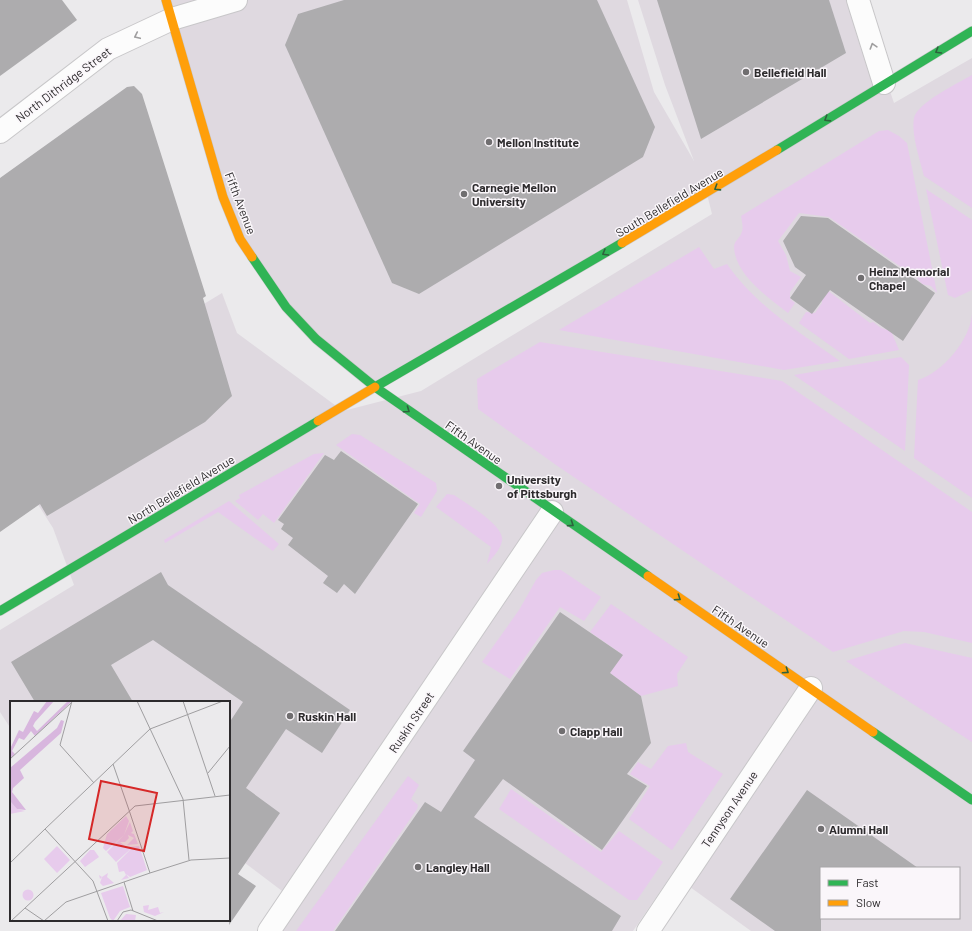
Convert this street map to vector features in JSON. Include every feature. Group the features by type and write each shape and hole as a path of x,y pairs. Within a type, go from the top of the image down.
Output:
{"main road":[{"name":"Fifth Avenue","path":"169,10 223,197 240,238 286,307 316,339 375,388 552,512 811,688 972,800"},
{"name":"South Bellefield Avenue","path":"375,388 711,192 884,83 972,31"},
{"name":"North Bellefield Avenue","path":"0,611 375,388"}],"street":[{"name":"North Dithridge Street","path":"0,132 108,49 169,10 236,0"},
{"path":"858,0 884,83"},
{"name":"Ruskin Street","path":"268,931 552,512"},
{"name":"Tennyson Avenue","path":"648,931 811,688"}],"shaded area":[{"name":"University of Pittsburgh","path":"166,0 627,0 654,92 694,161 665,85 638,0 859,0 894,103 972,58 972,931 751,931 672,874 633,931 276,931 294,900 230,852 230,701 10,701 10,727 0,712 0,630 74,585 53,528 0,445 0,428 222,293 237,333 343,411 421,391 712,214 707,194 375,387 308,332 240,239"},
{"path":"972,75 972,208 924,176 916,147 913,124 917,112 922,106 948,88"},
{"path":"888,130 899,136 907,143 937,293 931,286 922,284 917,278 829,217 799,213 778,241 786,255 790,271 801,277 790,292 790,299 795,303 788,313 754,285 740,267 734,247 742,232 741,216 879,131"},
{"path":"926,189 972,220 972,290 955,298 948,295"},
{"path":"699,247 714,269 727,264 738,279 765,306 794,329 840,361 784,370 559,330"},
{"path":"827,290 870,323 873,322 881,328 891,331 899,350 849,359 799,323 806,312 815,313 822,303 821,297"},
{"path":"972,314 972,498 914,458 918,380 937,370 954,354 966,334"},
{"path":"540,342 782,381 972,512 972,643 924,632 904,631 833,652 556,465 478,409 477,379"},
{"path":"901,357 909,365 905,451 794,375"},
{"path":"352,434 360,435 436,483 437,491 421,517 414,513 420,504 336,445"},
{"path":"324,453 274,523 263,514 258,520 235,501 240,498 239,495 314,454"},
{"path":"447,494 454,495 483,515 497,528 501,535 502,541 500,547 487,564 491,547 436,507"},
{"path":"229,501 279,544 273,551 218,512 165,543 164,540"},
{"path":"561,570 601,597 584,621 560,607 510,679 482,662 519,610 536,580 542,573"},
{"path":"611,604 688,657 677,674 678,686 641,696 610,673 622,654 590,632"},
{"path":"905,643 972,658 972,742 846,661"},
{"path":"686,743 688,752 723,774 672,850 629,819 650,786 630,774 638,762 651,769 668,746"},
{"path":"408,776 419,785 411,799 418,805 417,809 333,931 296,931"},
{"path":"511,789 601,852 619,831 663,862 637,900 629,900 499,809"}],"building":[{"path":"0,0 62,0 77,20 0,76"},
{"name":"Mellon Institute","path":"344,0 597,0 655,127 643,157 419,294 392,283 285,45 298,14"},
{"name":"Bellefield Hall","path":"657,0 829,0 846,53 701,139"},
{"path":"134,86 142,94 206,296 203,298 232,396 205,422 47,516 40,504 0,532 0,178 127,87"},
{"name":"Heinz Memorial Chapel","path":"801,216 828,218 935,293 903,341 830,290 812,314 790,298 806,275 795,267 783,241"},
{"path":"341,451 418,504 355,594 344,584 337,593 323,583 328,576 288,545 293,538 281,529 284,524 278,520 325,455 334,460"},
{"name":"Ruskin Hall","path":"161,572 168,585 350,710 322,753 286,729 246,788 280,813 238,874 256,886 229,925 230,722 243,702 153,640 111,665 132,701 34,701 11,662"},
{"path":"560,612 623,655 610,673 641,696 651,743 627,774 647,786 602,850 503,779 474,817 621,916 612,931 335,931 425,802 441,812 475,760 463,751"},
{"name":"Alumni Hall","path":"807,790 917,867 820,867 821,931 775,931 730,899"}],"traffic: fast":[{"path":"777,150 972,31"},
{"path":"375,387 622,243"},
{"path":"252,257 286,307 316,339 375,387 648,576"},
{"path":"0,611 318,421"},
{"path":"873,732 972,800"}],"traffic: slow":[{"path":"166,0 223,197 240,239 252,257"},
{"path":"622,243 777,150"},
{"path":"318,421 375,387"},
{"path":"648,576 873,732"}],"place":[{"name":"Bellefield Hall","path":"746,72"},
{"name":"Mellon Institute","path":"489,142"},
{"name":"Carnegie Mellon University","path":"464,194"},
{"name":"Heinz Memorial Chapel","path":"861,278"},
{"name":"University of Pittsburgh","path":"499,486"},
{"name":"Ruskin Hall","path":"290,716"},
{"name":"Clapp Hall","path":"562,731"},
{"name":"Alumni Hall","path":"821,829"},
{"name":"Langley Hall","path":"418,867"}]}
